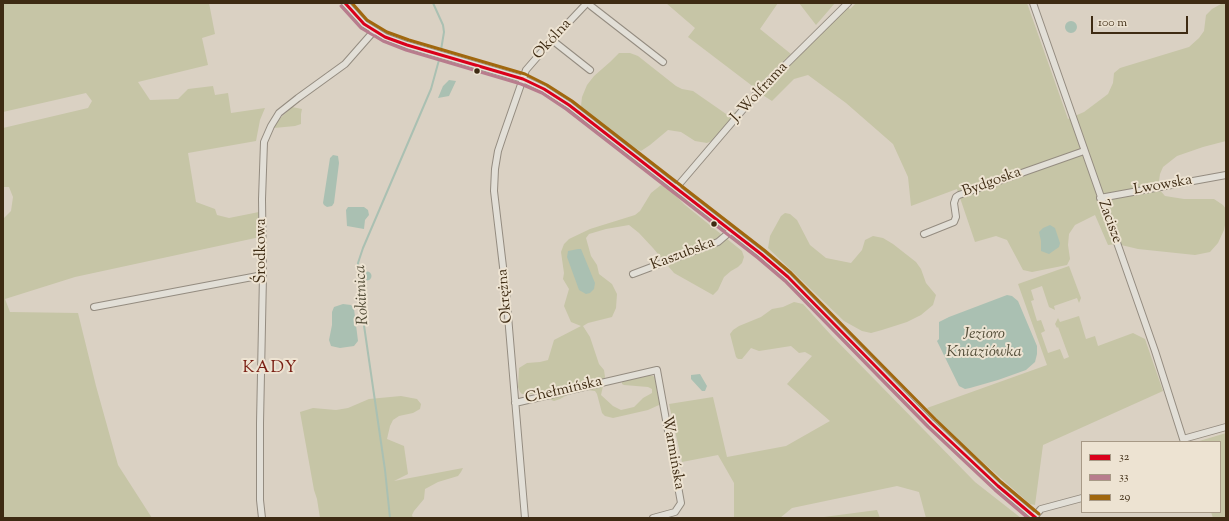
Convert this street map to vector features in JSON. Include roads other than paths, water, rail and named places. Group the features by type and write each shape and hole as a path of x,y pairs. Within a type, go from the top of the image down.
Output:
{"street":[{"path":"345,3 360,20 374,31 392,40 523,79 561,99 731,231 792,281 936,428 1035,517 1041,509 1081,498"},
{"path":"588,3 663,62"},
{"name":"Okólna","path":"523,79 528,67 588,3"},
{"name":"J. Wolframa","path":"676,188 758,92 848,3"},
{"name":"Zacisze","path":"1033,3 1184,441"},
{"name":"Środkowa","path":"262,518 260,500 260,423 264,142 279,113 345,64 374,31"},
{"path":"552,40 590,70"},
{"name":"Okrężna","path":"523,79 498,152 495,169 494,191 506,292 525,518"},
{"name":"Bydgoska","path":"924,234 954,222 956,217 954,203 956,197 959,195 1084,150"},
{"name":"Lwowska","path":"1100,198 1226,174"},
{"name":"Kaszubska","path":"633,274 718,242 731,231"},
{"path":"94,307 263,275"},
{"name":"Chełmińska","path":"515,403 657,370"},
{"name":"Warmińska","path":"653,518 675,512 681,502 657,370"},
{"path":"1184,441 1226,427"}],"water":[{"path":"1069,21 1073,21 1077,27 1073,33 1069,33 1065,29 1065,25"},
{"path":"449,80 456,81 449,96 438,98 443,86"},
{"path":"333,155 338,156 339,163 334,203 332,206 327,207 323,203 330,158"},
{"path":"348,207 364,207 368,210 369,215 365,220 364,229 347,226 346,210"},
{"path":"1050,225 1055,228 1060,243 1059,247 1049,254 1041,251 1039,232 1043,228"},
{"path":"581,249 595,283 594,289 590,293 586,294 579,290 567,257 568,251"},
{"path":"365,272 369,272 371,276 369,280 365,280 363,278 363,274"},
{"name":"Jezioro Kniaziówka","path":"1007,295 1012,296 1018,301 1037,346 1035,362 1026,370 998,380 965,389 959,386 937,341 939,339 939,322"},
{"path":"343,304 351,305 354,309 358,341 354,346 340,348 331,346 329,340 332,325 332,312 334,307"},
{"path":"700,374 707,386 705,391 702,391 691,379 691,375"}],"waterway":[{"name":"Rokitnica","path":"433,3 443,25 444,32 441,50"},
{"name":"Rokitnica","path":"390,518 385,470 359,291 358,263 431,89 439,60"}],"district":[{"name":"KADY","path":"270,369"}]}
